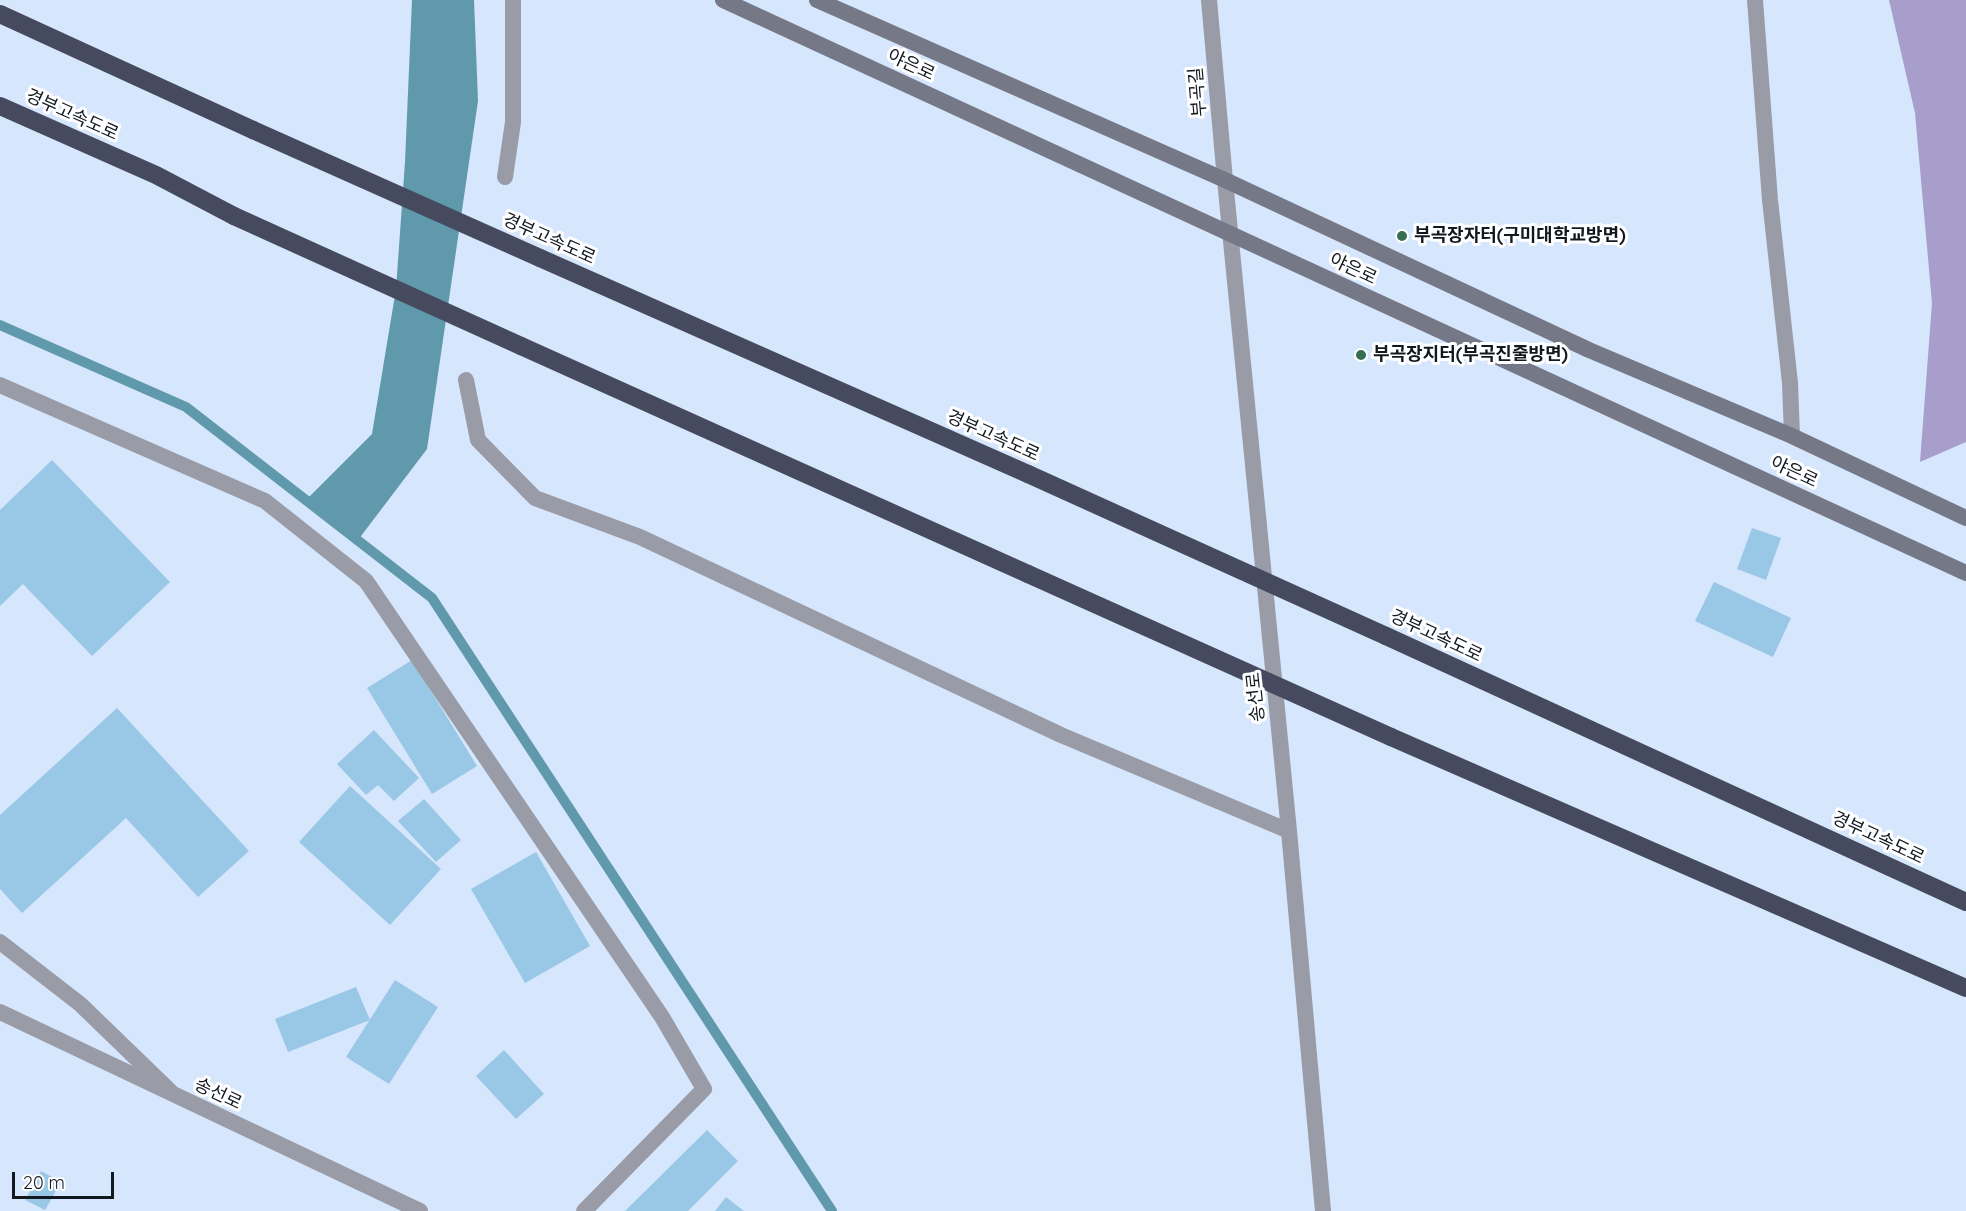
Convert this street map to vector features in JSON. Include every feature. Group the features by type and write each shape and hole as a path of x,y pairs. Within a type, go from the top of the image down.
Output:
{"highway":[{"name":"경부고속도로","path":"0,14 253,130 1028,474 1966,902"},
{"name":"경부고속도로","path":"0,106 156,175 234,216 1391,737 1966,988"}],"main road":[{"name":"야은로","path":"723,0 1966,573"},
{"name":"야은로","path":"817,0 1225,180 1589,350 1792,436 1966,518"}],"street":[{"path":"506,177 513,122 513,0"},
{"name":"부곡길","path":"1209,0 1225,180"},
{"path":"1755,0 1770,200 1790,383 1792,436"},
{"name":"송선로","path":"1225,180 1289,831 1323,1211"},
{"path":"466,380 478,440 534,498 640,537 1060,735 1289,831"},
{"path":"0,385 265,501 366,581 662,1017 704,1089 584,1211"},
{"path":"0,942 80,1004 173,1094"},
{"name":"송선로","path":"0,1012 420,1211"}],"shaded area":[{"path":"1889,0 1966,0 1966,442 1920,462 1932,303 1915,113"}],"water":[{"path":"412,0 474,0 478,101 427,449 358,540 306,500 372,434 396,289 405,162"}],"building":[{"path":"52,460 170,582 92,656 23,584 0,606 0,510"},
{"path":"1752,528 1781,538 1766,580 1737,569"},
{"path":"1714,582 1791,618 1773,657 1695,621"},
{"path":"412,660 477,766 432,794 367,688"},
{"path":"117,708 249,851 198,897 126,818 22,913 0,889 0,815"},
{"path":"374,730 419,778 394,801 378,785 366,795 337,764"},
{"path":"350,786 441,869 390,925 299,842"},
{"path":"424,799 461,840 436,862 398,821"},
{"path":"536,852 590,946 525,983 471,889"},
{"path":"395,980 438,1007 389,1084 346,1057"},
{"path":"356,987 370,1020 288,1052 275,1019"},
{"path":"504,1050 544,1094 516,1119 476,1076"},
{"path":"707,1130 738,1161 688,1211 625,1211"},
{"path":"41,1171 61,1182 45,1210 25,1200"},
{"path":"726,1197 744,1211 715,1211"}],"waterway":[{"path":"0,325 186,407 432,598 832,1211"}],"place":[{"name":"부곡장자터(구미대학교방면)","path":"1402,236"},
{"name":"부곡장지터(부곡진줄방면)","path":"1361,355"}]}
